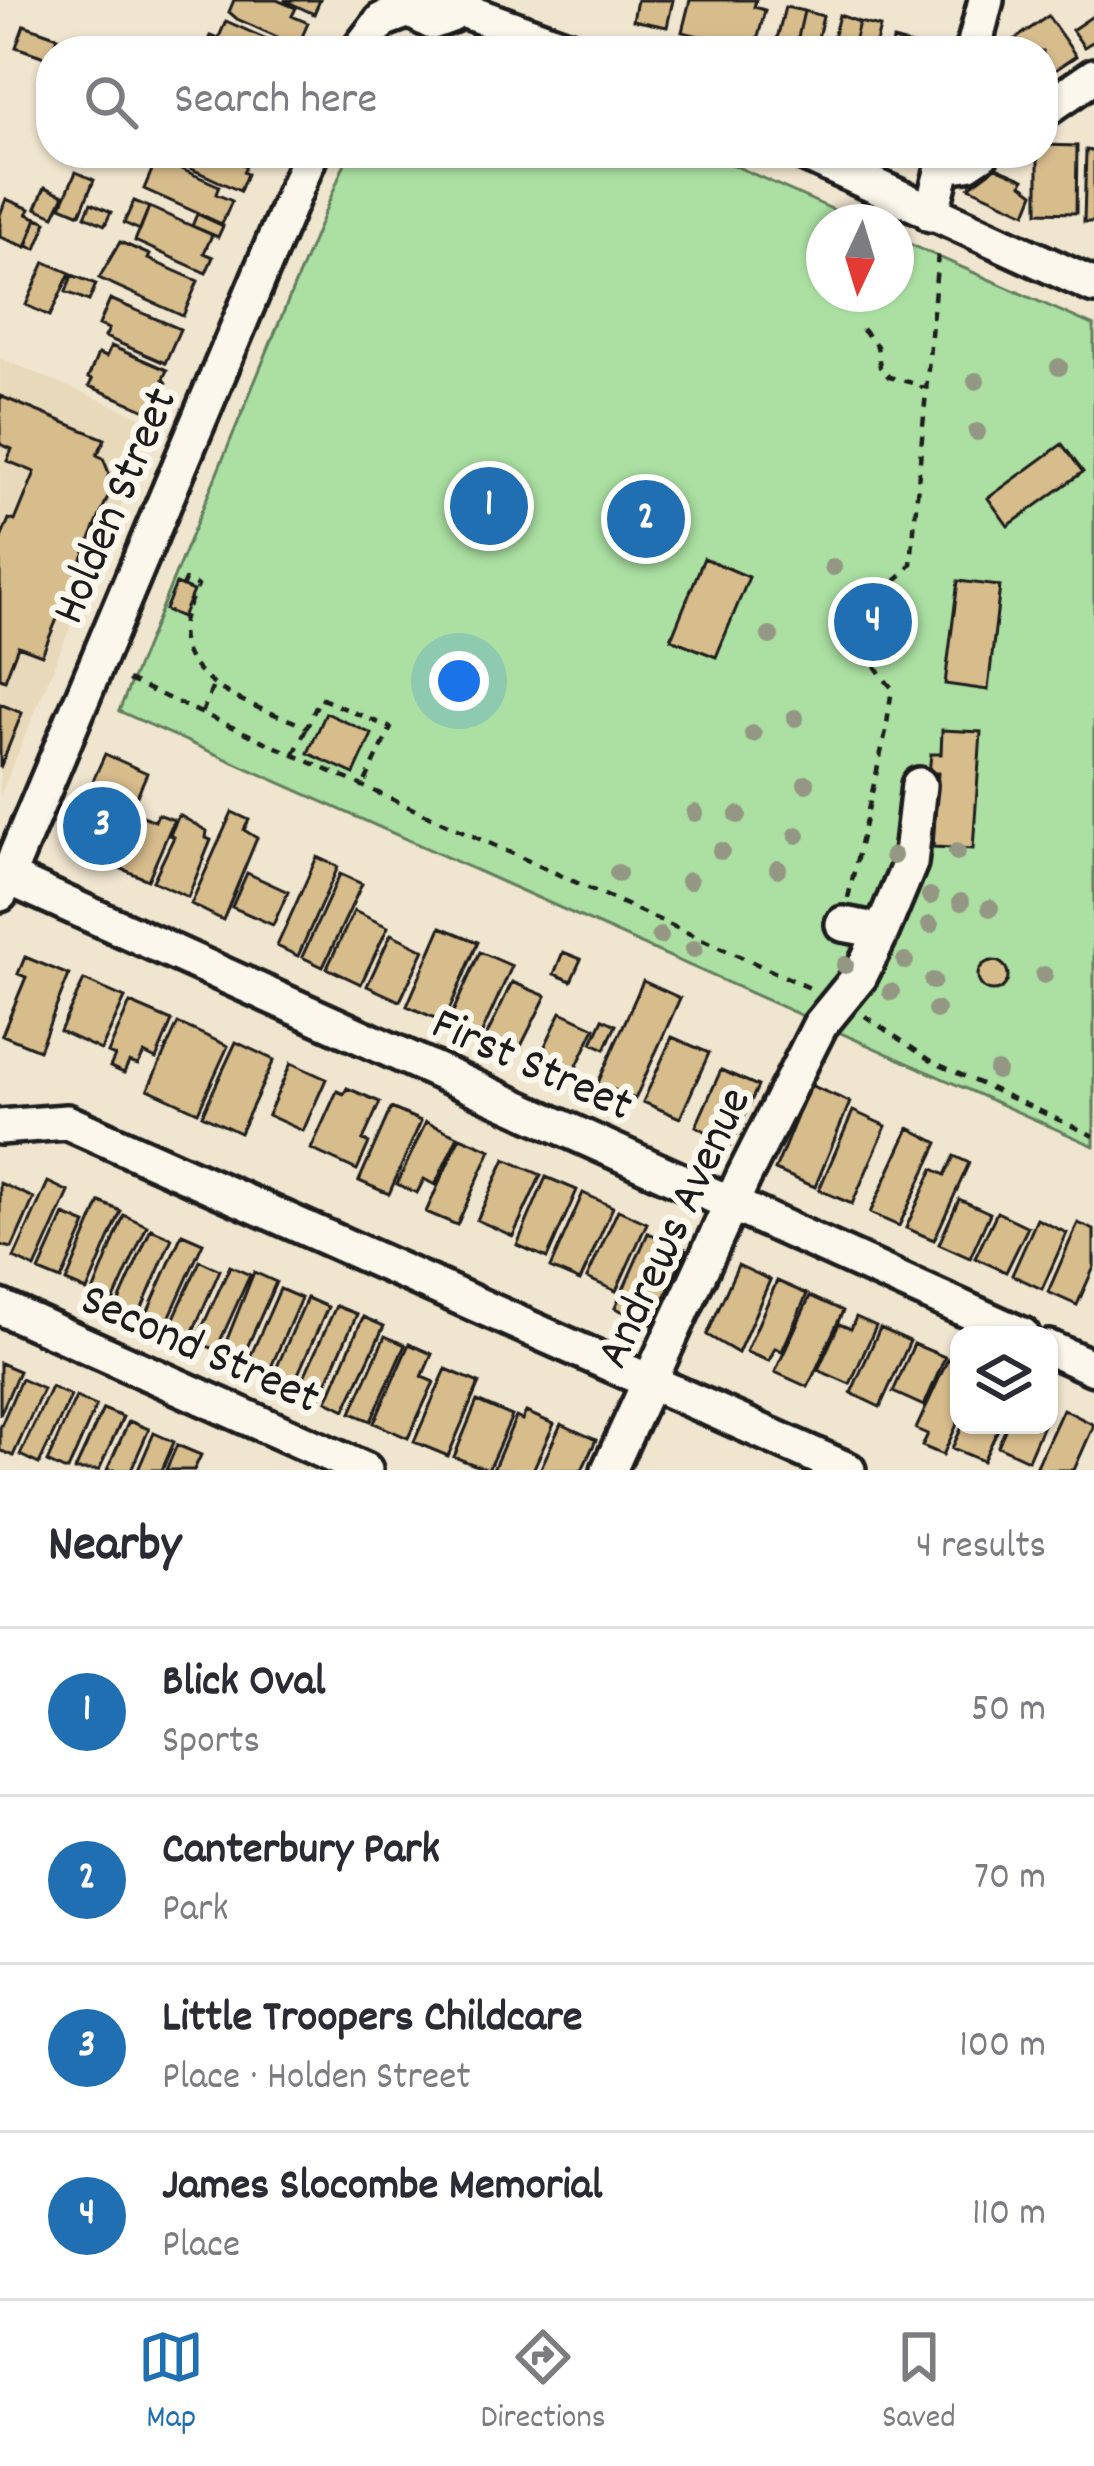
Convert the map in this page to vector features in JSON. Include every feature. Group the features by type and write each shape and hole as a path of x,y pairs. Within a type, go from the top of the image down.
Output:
{"street":[{"path":"977,36 986,0"},
{"path":"370,36 382,20 407,5 432,22 442,20 459,4 538,36"},
{"path":"1058,101 1094,76"},
{"name":"Holden Street","path":"3,886 305,168"},
{"path":"834,168 1094,286"},
{"path":"931,214 943,168"},
{"name":"Andrews Avenue","path":"609,1470 732,1202 830,1013 860,976 881,931 910,863 919,785"},
{"name":"First Street","path":"3,886 732,1202 1002,1326"},
{"path":"843,924 881,931"},
{"path":"0,1127 68,1123 848,1470"},
{"name":"Second Street","path":"0,1307 365,1470"},
{"path":"1058,1352 1094,1368"}],"path":[{"path":"843,924 892,688 868,659 864,621 876,596 911,564 938,254"},
{"path":"862,328 877,346 880,367 897,380 920,385 925,394"},
{"path":"182,586 185,580 198,586 183,620 190,655 213,686 307,727"},
{"path":"172,615 183,620"},
{"path":"128,680 364,786 830,1013 906,1040 933,1062 1094,1136"},
{"path":"202,713 213,686"},
{"path":"294,755 320,698 391,728 364,786"}],"shaded area":[{"path":"0,358 155,423 0,796"}],"green space":[{"path":"343,168 740,168 821,204 806,204 806,312 914,312 914,246 1094,326 1094,1146 119,711"}],"building":[{"path":"234,0 277,0 296,8 292,16 308,23 302,36 275,36 229,12"},
{"path":"284,0 320,0 314,14"},
{"path":"637,0 673,0 667,27 633,20"},
{"path":"690,0 756,0 754,7 765,10 758,36 682,32"},
{"path":"785,7 804,11 798,36 778,36"},
{"path":"804,11 823,16 818,36 798,36"},
{"path":"839,15 859,22 856,36 834,36"},
{"path":"1094,15 1094,41 1084,47 1072,30"},
{"path":"1048,16 1076,56 1058,68 1058,36 1020,36"},
{"path":"226,21 260,36 219,36"},
{"path":"859,22 880,27 878,36 856,36"},
{"path":"24,25 55,36 36,36 36,54 16,47"},
{"path":"1058,145 1077,146 1076,213 1038,212 1038,168 1058,168"},
{"path":"1086,150 1094,151 1094,222 1084,222"},
{"path":"153,168 179,168 219,186 216,194 232,201 222,224 144,189"},
{"path":"190,168 245,168 240,191"},
{"path":"998,168 1024,179 1022,184 1034,193 1026,213 969,187"},
{"path":"76,172 94,180 80,214 61,206"},
{"path":"45,187 64,195 54,216 36,208"},
{"path":"6,199 30,209 27,214 37,218 26,247 0,237"},
{"path":"134,201 149,207 140,230 124,223"},
{"path":"91,203 111,212 105,225 85,216"},
{"path":"149,207 212,235 204,253 213,257 206,273 135,241"},
{"path":"197,214 223,226 218,237 192,226"},
{"path":"37,218 47,222 36,249 27,246"},
{"path":"120,242 198,281 183,316 99,278"},
{"path":"45,262 70,273 50,316 26,305"},
{"path":"72,275 96,284 89,301 66,292"},
{"path":"110,299 180,329 165,363 105,337 109,329 99,325"},
{"path":"111,346 167,370 153,413 89,386 98,354 106,357"},
{"path":"0,396 105,439 97,455 103,458 107,479 114,482 42,655 18,646 5,680 0,678 0,541 9,519 15,521 35,472 7,461 12,449 0,444"},
{"path":"1062,444 1083,472 1008,526 988,498"},
{"path":"704,558 749,577 716,657 671,639"},
{"path":"958,581 1000,586 988,690 945,684"},
{"path":"176,584 193,591 182,617 165,610"},
{"path":"0,704 22,713 0,768"},
{"path":"326,713 372,734 354,774 308,753"},
{"path":"942,730 981,732 973,849 933,847 938,773 929,773 931,754 941,754"},
{"path":"105,754 147,773 108,862 73,847 91,806 83,803"},
{"path":"232,812 249,820 244,830 257,838 223,920 191,904"},
{"path":"138,814 155,821 158,814 174,820 148,880 115,866"},
{"path":"179,815 207,831 206,838 211,840 188,897 153,881"},
{"path":"317,857 338,867 298,956 277,946"},
{"path":"247,873 288,892 273,925 232,907"},
{"path":"340,874 362,884 323,967 302,957"},
{"path":"354,911 388,927 361,984 327,968"},
{"path":"441,927 478,942 444,1022 407,1006"},
{"path":"391,934 424,950 400,1001 367,986"},
{"path":"480,952 512,966 480,1037 448,1023"},
{"path":"563,952 581,959 571,981 554,974"},
{"path":"25,957 69,975 39,1050 2,1035 26,977 18,974"},
{"path":"993,961 1004,965 1008,976 1004,987 993,991 982,987 978,976 982,965"},
{"path":"84,980 125,998 101,1050 60,1031"},
{"path":"643,981 680,998 635,1099 598,1083"},
{"path":"512,982 546,996 517,1054 485,1039"},
{"path":"130,1003 172,1021 156,1059 144,1053 138,1065 129,1062 124,1073 110,1067 115,1056 108,1053"},
{"path":"561,1012 595,1028 571,1078 537,1063"},
{"path":"603,1019 616,1025 605,1049 592,1043"},
{"path":"178,1023 228,1046 198,1112 148,1089"},
{"path":"672,1037 709,1053 680,1118 643,1102"},
{"path":"236,1042 274,1060 240,1133 202,1115"},
{"path":"291,1063 326,1079 303,1131 268,1115"},
{"path":"721,1070 758,1086 731,1145 696,1126"},
{"path":"810,1085 850,1102 815,1187 775,1170"},
{"path":"347,1088 380,1102 363,1140 369,1143 357,1170 311,1149 337,1091 344,1094"},
{"path":"391,1108 421,1121 389,1194 359,1181"},
{"path":"853,1111 886,1126 852,1204 819,1190"},
{"path":"426,1122 458,1136 435,1185 424,1179 417,1193 397,1184"},
{"path":"909,1128 938,1143 899,1226 870,1213"},
{"path":"460,1137 491,1150 457,1225 426,1212"},
{"path":"954,1156 969,1163 934,1240 906,1228 933,1169 945,1175"},
{"path":"505,1159 541,1175 513,1236 477,1220"},
{"path":"546,1177 577,1190 547,1258 517,1245"},
{"path":"48,1182 69,1192 35,1268 14,1258"},
{"path":"0,1183 34,1198 12,1248 0,1245"},
{"path":"583,1193 613,1207 580,1281 550,1268"},
{"path":"959,1199 990,1213 970,1258 939,1244"},
{"path":"100,1202 121,1211 87,1291 66,1282"},
{"path":"618,1210 647,1223 616,1291 587,1278"},
{"path":"997,1212 1028,1227 1006,1272 975,1258"},
{"path":"64,1215 86,1224 61,1280 39,1271"},
{"path":"124,1215 147,1226 112,1304 92,1295"},
{"path":"1037,1219 1067,1233 1042,1289 1012,1275"},
{"path":"1078,1223 1094,1230 1094,1267 1077,1305 1048,1292"},
{"path":"151,1229 172,1238 139,1315 117,1306"},
{"path":"648,1233 686,1249 653,1325 615,1308"},
{"path":"182,1234 203,1243 165,1327 145,1318"},
{"path":"200,1261 220,1270 190,1338 169,1329"},
{"path":"738,1265 770,1280 738,1353 707,1335"},
{"path":"230,1266 250,1275 216,1350 196,1341"},
{"path":"254,1272 276,1282 241,1361 222,1352"},
{"path":"777,1281 807,1294 782,1351 775,1348 769,1361 746,1352"},
{"path":"280,1289 301,1298 268,1374 247,1364"},
{"path":"810,1296 843,1311 808,1387 775,1372"},
{"path":"307,1298 328,1307 293,1385 273,1376"},
{"path":"336,1306 357,1314 320,1397 299,1388"},
{"path":"363,1317 384,1326 345,1410 327,1401"},
{"path":"856,1317 876,1326 850,1384 818,1370 839,1324 851,1329"},
{"path":"880,1328 910,1341 880,1407 851,1393"},
{"path":"385,1336 405,1345 371,1421 351,1413"},
{"path":"409,1344 432,1354 422,1377 434,1382 408,1438 374,1423"},
{"path":"914,1344 945,1357 924,1406 893,1392"},
{"path":"950,1360 953,1434 943,1455 922,1446 928,1434 916,1429"},
{"path":"0,1363 19,1371 0,1415"},
{"path":"446,1369 479,1383 448,1456 414,1442"},
{"path":"21,1379 43,1389 13,1456 0,1450 0,1428"},
{"path":"51,1387 71,1396 39,1464 20,1455"},
{"path":"76,1397 96,1406 64,1470 47,1462"},
{"path":"477,1401 512,1416 488,1470 454,1457"},
{"path":"103,1409 123,1417 99,1470 75,1470"},
{"path":"1063,1409 1094,1425 1074,1470 1041,1470 1037,1466 1052,1434 1058,1434"},
{"path":"526,1412 554,1424 533,1470 493,1470 516,1417 522,1420"},
{"path":"129,1421 149,1429 131,1470 107,1470"},
{"path":"561,1424 596,1440 582,1470 540,1470"},
{"path":"154,1433 174,1442 162,1470 138,1470"},
{"path":"959,1434 996,1434 983,1461 952,1448"},
{"path":"1003,1434 1039,1434 1028,1460 998,1446"},
{"path":"177,1445 201,1455 194,1470 166,1470"}],"place":[{"name":"Blick Oval","path":"489,506"},
{"name":"Canterbury Park","path":"646,519"},
{"name":"James Slocombe Memorial","path":"873,622"},
{"name":"Little Troopers Childcare","path":"102,826"}]}
